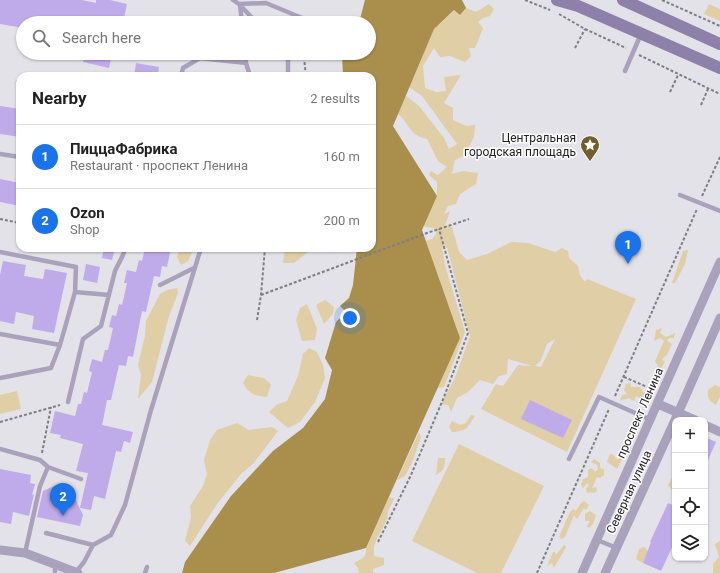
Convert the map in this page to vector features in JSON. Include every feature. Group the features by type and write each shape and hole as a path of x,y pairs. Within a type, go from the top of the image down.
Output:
{"main road":[{"path":"557,0 578,6 720,68"},
{"path":"626,1 720,44"}],"street":[{"name":"проспект Ленина","path":"582,573 720,262"},
{"name":"Северная улица","path":"676,417 720,318"},
{"path":"658,404 675,417"},
{"path":"708,426 720,432"},
{"name":"Северная улица","path":"605,573 672,427"},
{"path":"0,551 25,553 55,568 77,573"}],"lane":[{"path":"233,0 239,2 266,3 297,16"},
{"path":"239,2 241,16"},
{"path":"239,2 250,16"},
{"path":"625,71 641,33"},
{"path":"182,72 183,68 197,60"},
{"path":"218,60 246,63"},
{"path":"246,60 249,72"},
{"path":"288,60 288,72"},
{"path":"0,154 16,156"},
{"path":"680,195 720,211"},
{"path":"0,252 76,267 75,292 60,344 50,368 0,378"},
{"path":"68,402 83,338 101,326 115,271 124,252"},
{"path":"77,573 93,545 111,535 125,505 151,410 200,252"},
{"path":"160,285 194,268"},
{"path":"75,292 109,295"},
{"path":"0,334 60,344"},
{"path":"569,459 599,397 650,420"},
{"path":"0,450 40,460 48,467 80,479"},
{"path":"25,553 36,512 40,486 48,467"},
{"path":"46,533 93,545"},
{"path":"597,540 617,548"},
{"path":"145,573 147,567"}],"path":[{"path":"525,0 566,17 585,29 720,94"},
{"path":"662,0 720,26"},
{"path":"575,48 585,29"},
{"path":"304,60 306,72"},
{"path":"670,92 678,75"},
{"path":"701,105 708,89"},
{"path":"536,573 720,157"},
{"path":"0,219 16,222"},
{"path":"261,295 469,219"},
{"path":"378,542 411,475 444,397 468,332 439,229"},
{"path":"257,320 265,252"},
{"path":"0,422 68,402"},
{"path":"40,460 51,407"}],"shaded area":[{"path":"365,0 462,0 466,8 460,15 454,10 434,29 393,126 437,196 422,230 460,338 366,548 274,573 182,573 185,562 231,496 273,451 303,428 325,399 332,370 325,358 336,322 346,312 340,306 349,298 353,285 357,252 376,252 376,72 343,72 342,60 376,60 376,16 361,16"},
{"path":"489,4 494,9 490,16 483,18 478,22 483,28 475,48 469,48 471,56 465,62 450,56 440,57 434,48 423,66 425,88 436,92 446,91 444,77 461,75 444,103 453,108 453,120 466,126 475,125 474,137 464,156 455,160 452,174 463,171 478,173 476,184 460,194 456,204 448,206 444,214 450,211 445,226 452,227 459,252 467,260 487,254 511,242 528,243 555,252 562,248 568,251 569,258 578,266 580,275 585,282 587,279 636,299 567,452 481,409 496,384 503,386 518,365 533,366 508,359 507,374 499,376 493,384 480,380 468,392 457,398 451,412 448,405 441,404 455,378 470,336 447,247 442,246 445,265 465,332 444,387 436,388 460,338 426,241 434,237 436,234 436,229 423,226 437,196 437,182 429,175 431,171 438,175 447,167 438,161 427,139 415,134 398,114 405,95 419,106 444,138 449,149 457,144 422,96 409,87 434,29 455,10 460,15 466,8 476,12","holes":["555,339 541,367 535,366 541,360 547,344"]},
{"path":"709,4 720,9 720,21 704,14"},
{"path":"688,250 685,264 675,283 672,283 683,251"},
{"path":"179,252 192,252 188,261 181,265 177,257"},
{"path":"284,252 308,252 294,263 283,263"},
{"path":"177,288 178,293 169,316 152,382 138,399 141,375 138,365 145,336 146,321 160,294 167,290"},
{"path":"325,300 334,307 333,314 324,324 316,305"},
{"path":"307,304 317,329 315,340 302,341 296,320 300,308"},
{"path":"662,328 660,333 666,337 675,333 674,338 669,338 667,341 672,344 667,355 662,359 665,362 659,371 656,371 658,366 655,361 664,341 660,338 654,341 656,330"},
{"path":"309,348 317,352 323,365 325,378 315,402 300,422 288,428 269,412 276,405 287,401 298,376 303,354"},
{"path":"248,375 264,378 271,384 267,397 256,395 248,390 243,383"},
{"path":"630,383 631,387 640,387 644,393 648,390 650,394 647,400 636,396 634,401 629,398 620,401 622,395 627,394 624,390 626,384"},
{"path":"715,385 720,387 720,397 716,405 710,401 708,397 708,390"},
{"path":"17,391 21,409 0,414 0,395"},
{"path":"471,415 475,416 464,430 452,432 449,427 452,421 460,425 466,423"},
{"path":"237,423 249,430 272,427 278,431 253,464 241,474 217,504 190,546 185,541 191,517 190,506 203,486 207,474 204,460 210,440 217,430"},
{"path":"419,432 421,437 412,463 405,476 397,480"},
{"path":"459,444 544,486 501,573 477,573 412,541"},
{"path":"623,451 623,457 617,469 607,462 610,454 614,455 616,459 619,459 619,454"},
{"path":"438,458 445,458 445,464 441,472 436,475"},
{"path":"594,459 600,463 600,468 604,469 604,475 600,478 597,477 592,488 596,487 597,491 594,493 587,493 586,489 589,485 587,483 583,488 581,485 583,479 588,477 588,470 592,468 595,472 598,469 597,465 591,462"},
{"path":"672,478 672,490 668,485"},
{"path":"389,497 394,499 388,511 387,520 377,538 374,547 374,556 384,558 384,565 373,569 373,573 359,573 358,568 354,563 366,554 366,548"},
{"path":"584,501 589,505 586,510 584,508 577,519 574,515 565,537 562,539 559,537 570,512 573,509 576,511"},
{"path":"590,511 596,515 593,524 589,528 587,526 590,521 585,521 585,514"},
{"path":"720,541 720,573 713,573 713,564 719,557 715,544"},
{"path":"564,545 566,547 554,568 552,563 547,566 553,552 555,552 556,555"},
{"path":"644,547 648,551 643,563 636,559 639,549"}],"building":[{"path":"0,0 82,0 96,3 96,0 110,0 127,4 124,16 16,16 16,27 0,24"},
{"path":"83,60 111,60 109,68 83,62"},
{"path":"136,63 159,67 158,72 135,72"},
{"path":"0,106 16,108 16,136 0,134"},
{"path":"0,179 16,182 16,205 0,202"},
{"path":"103,252 114,252 112,260 102,258"},
{"path":"144,252 170,252 167,267 162,266 160,277 154,276 146,312 142,311 133,357 128,356 126,366 119,365 111,400 107,400 102,425 133,432 130,443 124,441 121,452 116,451 105,499 94,496 91,510 80,508 88,473 76,471 83,444 60,438 61,435 50,433 55,411 75,416 78,404 81,404 84,392 87,393 92,372 89,371 92,359 102,362 105,350 108,350 113,328 109,327 112,315 116,316 119,304 122,305 127,283 124,283 127,270 136,272 139,260 142,261"},
{"path":"3,261 26,265 24,276 43,279 45,269 67,273 54,333 32,329 34,316 16,312 14,324 0,321 0,275"},
{"path":"86,264 100,267 97,283 83,280"},
{"path":"530,400 572,420 563,438 521,419"},
{"path":"708,438 716,442 708,460"},
{"path":"0,469 31,475 30,483 35,484 29,516 13,512 11,524 0,522"},
{"path":"68,484 83,515 80,526 37,517 43,491 54,486 59,487 61,485 63,488"},
{"path":"668,503 672,505 672,547 661,571 643,563 650,542"}],"place":[{"name":"Центральная городская площадь","path":"590,162"},
{"name":"ПиццаФабрика","path":"628,264"},
{"name":"Ozon","path":"63,516"}]}
